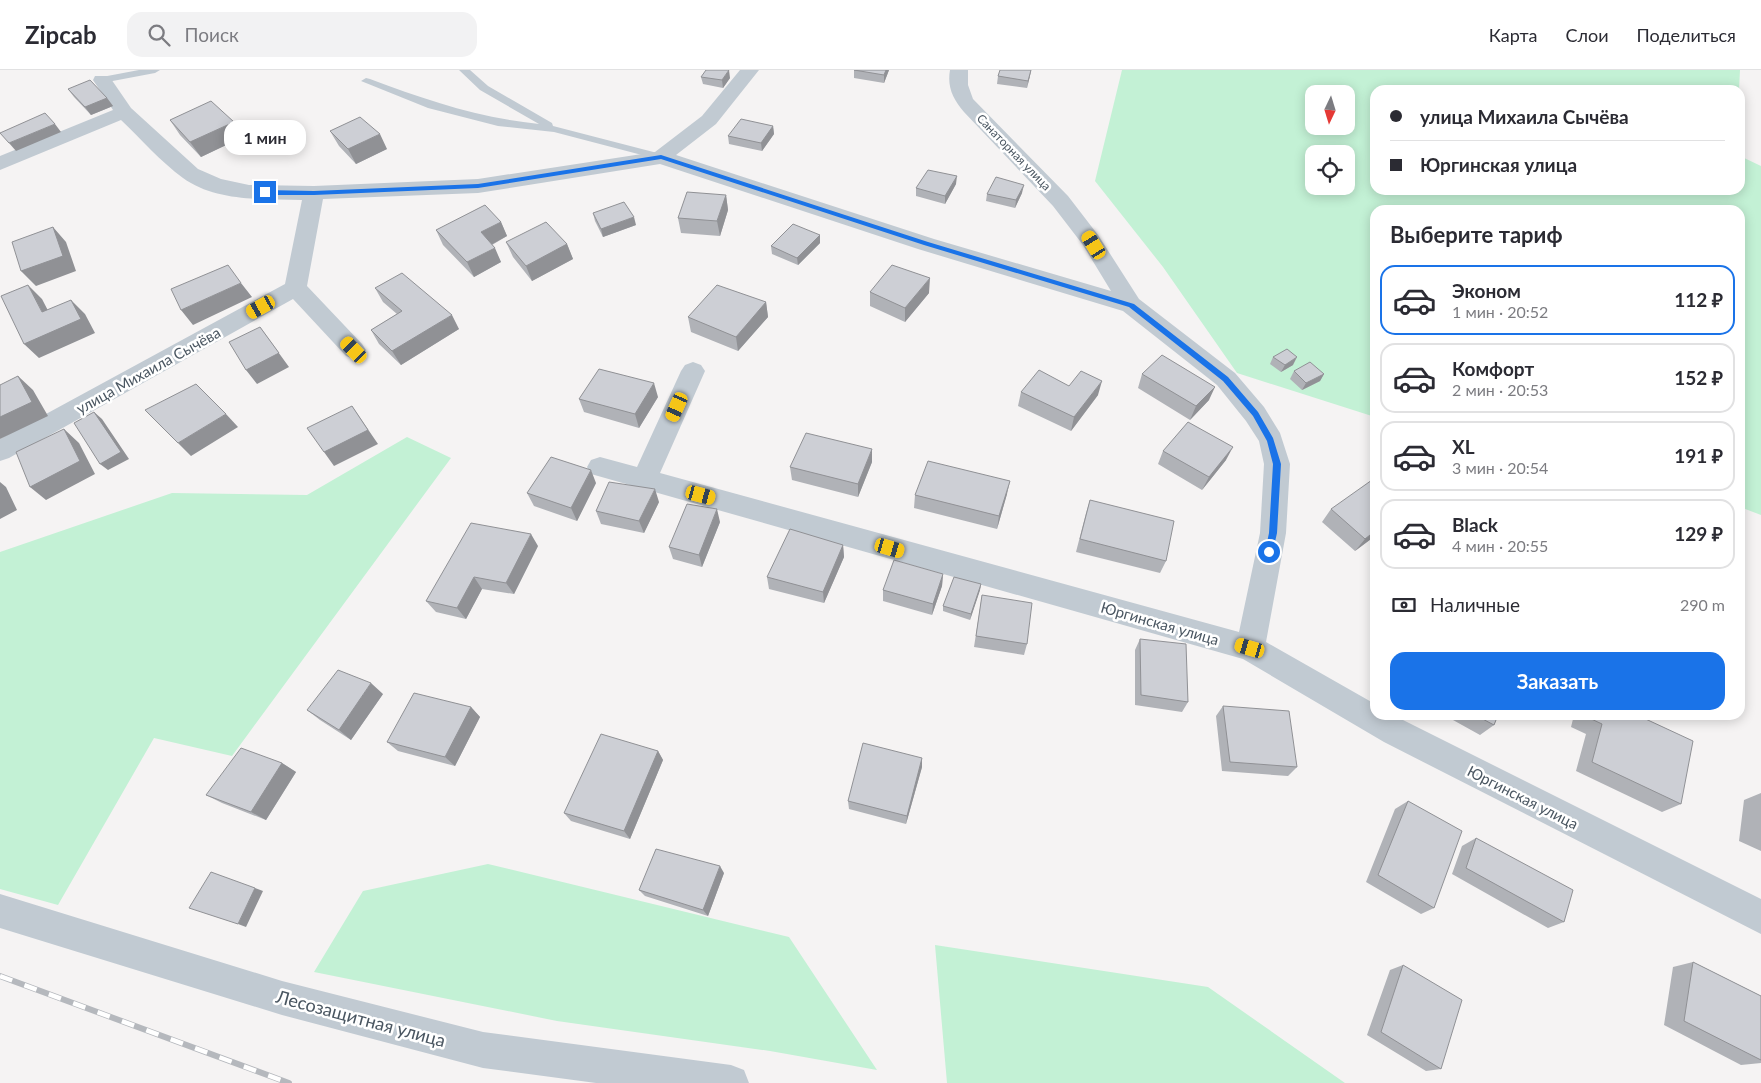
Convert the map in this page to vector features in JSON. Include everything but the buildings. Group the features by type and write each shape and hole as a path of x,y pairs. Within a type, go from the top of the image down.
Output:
{"street":[{"path":"661,157 709,120 750,70"},
{"name":"Санаторная улица","path":"959,70 956,82 961,95 970,108 1038,173 1084,230 1131,305"},
{"path":"102,80 124,112 191,174 216,184 248,192 314,193 478,186 661,157 926,244 1131,305 1226,379 1256,414 1271,440 1277,464 1273,533 1250,648"},
{"path":"0,164 124,112"},
{"path":"314,193 296,288 354,350"},
{"name":"улица Михаила Сычёва","path":"0,452 296,288"},
{"path":"644,479 693,370"},
{"name":"Юргинская улица","path":"600,467 1250,648 1370,718"},
{"name":"Юргинская улица","path":"1374,720 1761,916"},
{"name":"Лесозащитная улица","path":"0,911 282,998 483,1050 731,1083"}],"lane":[{"path":"102,80 155,70"},
{"path":"464,70 484,88 554,128"},
{"path":"366,81 432,106 498,123 554,128 661,157"}],"green space":[{"path":"1122,70 1740,70 1739,85 1370,85 1370,195 1745,195 1745,158 1761,166 1761,515 1745,509 1745,205 1370,205 1370,415 1237,373 1163,267 1095,181"},
{"path":"407,437 451,458 232,756 154,738 58,905 0,889 0,552 172,493 307,495"},
{"path":"488,864 789,937 877,1070 770,1051 557,1021 314,972 363,891"},
{"path":"935,945 1208,987 1345,1083 947,1083"}],"railway":[{"path":"0,976 289,1083"}],"route":[{"path":"265,192 314,193 478,186 661,157 926,244 1131,305 1226,379 1256,414 1271,440 1277,464 1273,533 1269,552"}]}
